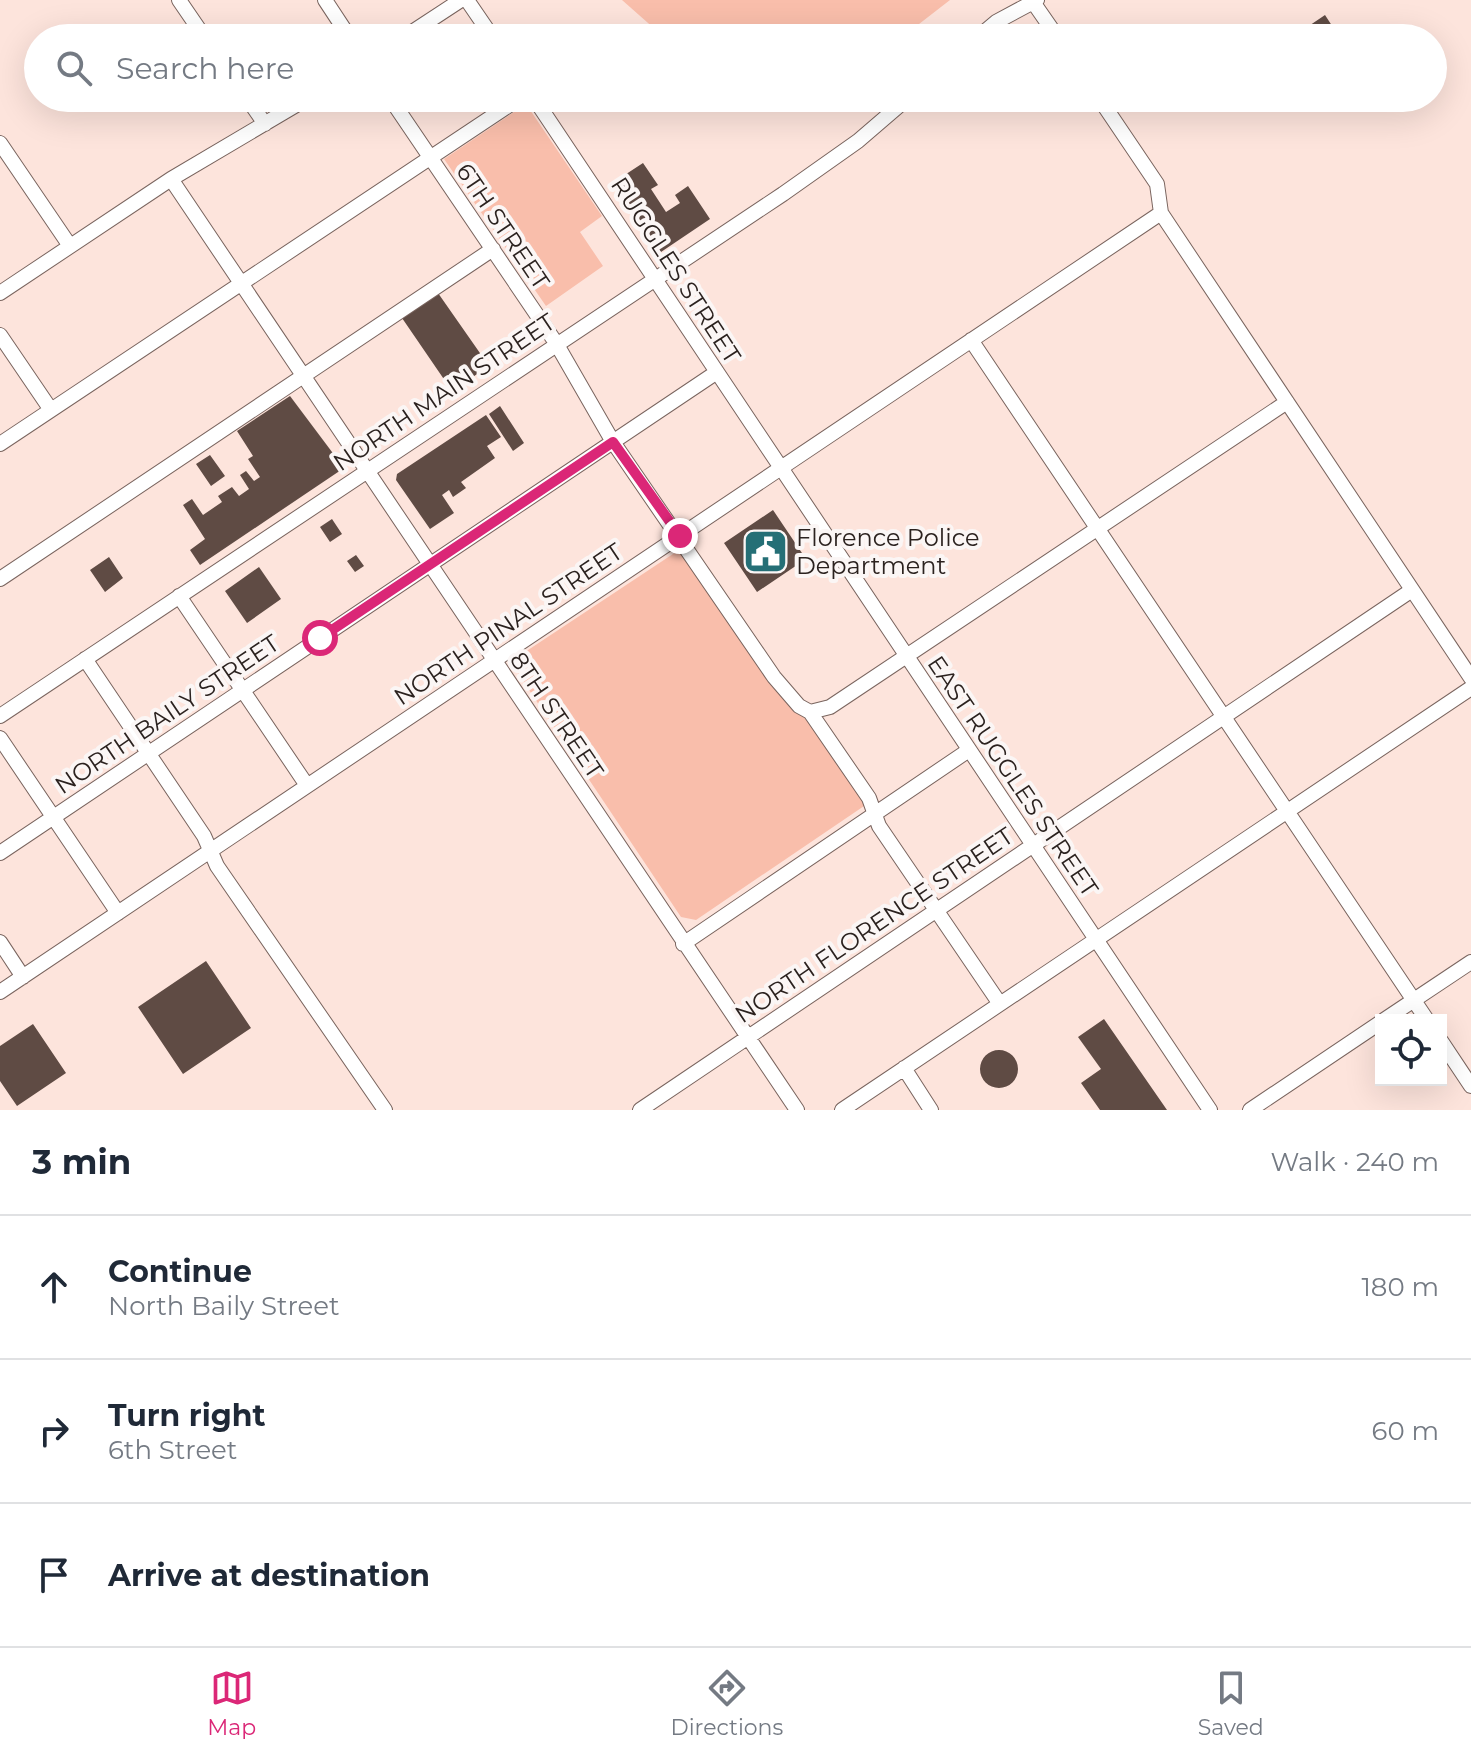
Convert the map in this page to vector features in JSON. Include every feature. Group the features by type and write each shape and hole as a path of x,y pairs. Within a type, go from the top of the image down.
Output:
{"street":[{"path":"179,0 195,24"},
{"path":"325,0 341,24"},
{"path":"425,24 464,0 482,24"},
{"path":"994,24 1035,1 1049,24"},
{"path":"257,112 265,124"},
{"path":"0,293 171,179 285,112"},
{"name":"6TH STREET","path":"399,112 556,343 613,442 774,677 799,706 810,712 869,798 875,814 1000,1004"},
{"path":"0,444 499,112"},
{"name":"RUGGLES STREET","path":"543,112 780,467"},
{"name":"NORTH MAIN STREET","path":"0,716 858,141 892,112"},
{"path":"1108,112 1157,184 1161,213 1471,678"},
{"path":"0,143 70,246"},
{"name":"8TH STREET","path":"171,179 797,1110"},
{"name":"NORTH PINAL STREET","path":"0,992 1161,213"},
{"path":"0,579 493,249"},
{"path":"0,335 51,410"},
{"path":"971,340 1423,1014"},
{"name":"NORTH BAILY STREET","path":"0,853 717,372"},
{"path":"810,712 830,707 1287,402"},
{"name":"EAST RUGGLES STREET","path":"780,467 1210,1110"},
{"name":"NORTH FLORENCE STREET","path":"640,1110 1412,590"},
{"path":"179,596 306,784"},
{"path":"85,659 211,851 217,866 385,1110"},
{"path":"842,1110 1471,688"},
{"path":"0,738 118,913"},
{"path":"683,944 969,750"},
{"path":"0,942 23,977"},
{"path":"1393,1014 1471,962"},
{"path":"1250,1110 1375,1026"},
{"path":"1447,1050 1471,1086"},
{"path":"904,1068 931,1110"}],"shaded area":[{"path":"622,0 950,0 919,24 649,24"},
{"path":"514,112 531,112 602,216 580,232 603,266 546,306 444,159"},
{"path":"679,550 806,715 867,804 696,920 681,917 515,669 516,658"}],"building":[{"path":"1325,15 1331,24 1312,24"},
{"path":"643,163 658,185 651,189 666,212 680,203 675,195 688,186 710,219 661,252 614,182"},
{"path":"438,293 489,366 452,391 402,318"},
{"path":"290,396 344,468 200,565 190,550 205,539 183,505 192,499 203,515 222,502 218,496 232,487 239,496 249,489 240,475 246,471 254,481 260,477 248,459 253,456 237,431"},
{"path":"500,406 524,443 513,451 489,414"},
{"path":"486,415 501,437 487,446 495,458 461,482 466,488 453,497 449,490 442,495 454,513 430,529 396,480 397,474"},
{"path":"210,455 225,476 211,486 196,464"},
{"name":"Florence Police Department","path":"773,510 806,559 757,592 724,543"},
{"path":"332,519 342,534 330,542 320,527"},
{"path":"356,555 364,566 355,572 347,561"},
{"path":"109,557 123,578 105,592 90,570"},
{"path":"259,567 281,599 247,623 225,591"},
{"path":"206,961 251,1028 183,1074 138,1007"},
{"path":"1104,1019 1167,1110 1100,1110 1081,1083 1101,1069 1078,1037"},
{"path":"33,1024 66,1073 17,1106 0,1081 0,1046"},
{"path":"999,1050 1012,1056 1018,1069 1012,1082 999,1088 986,1082 980,1069 986,1056"}],"place":[{"name":"Florence Police Department","path":"765,551"}],"route":[{"path":"320,638 613,442 680,536"}]}
